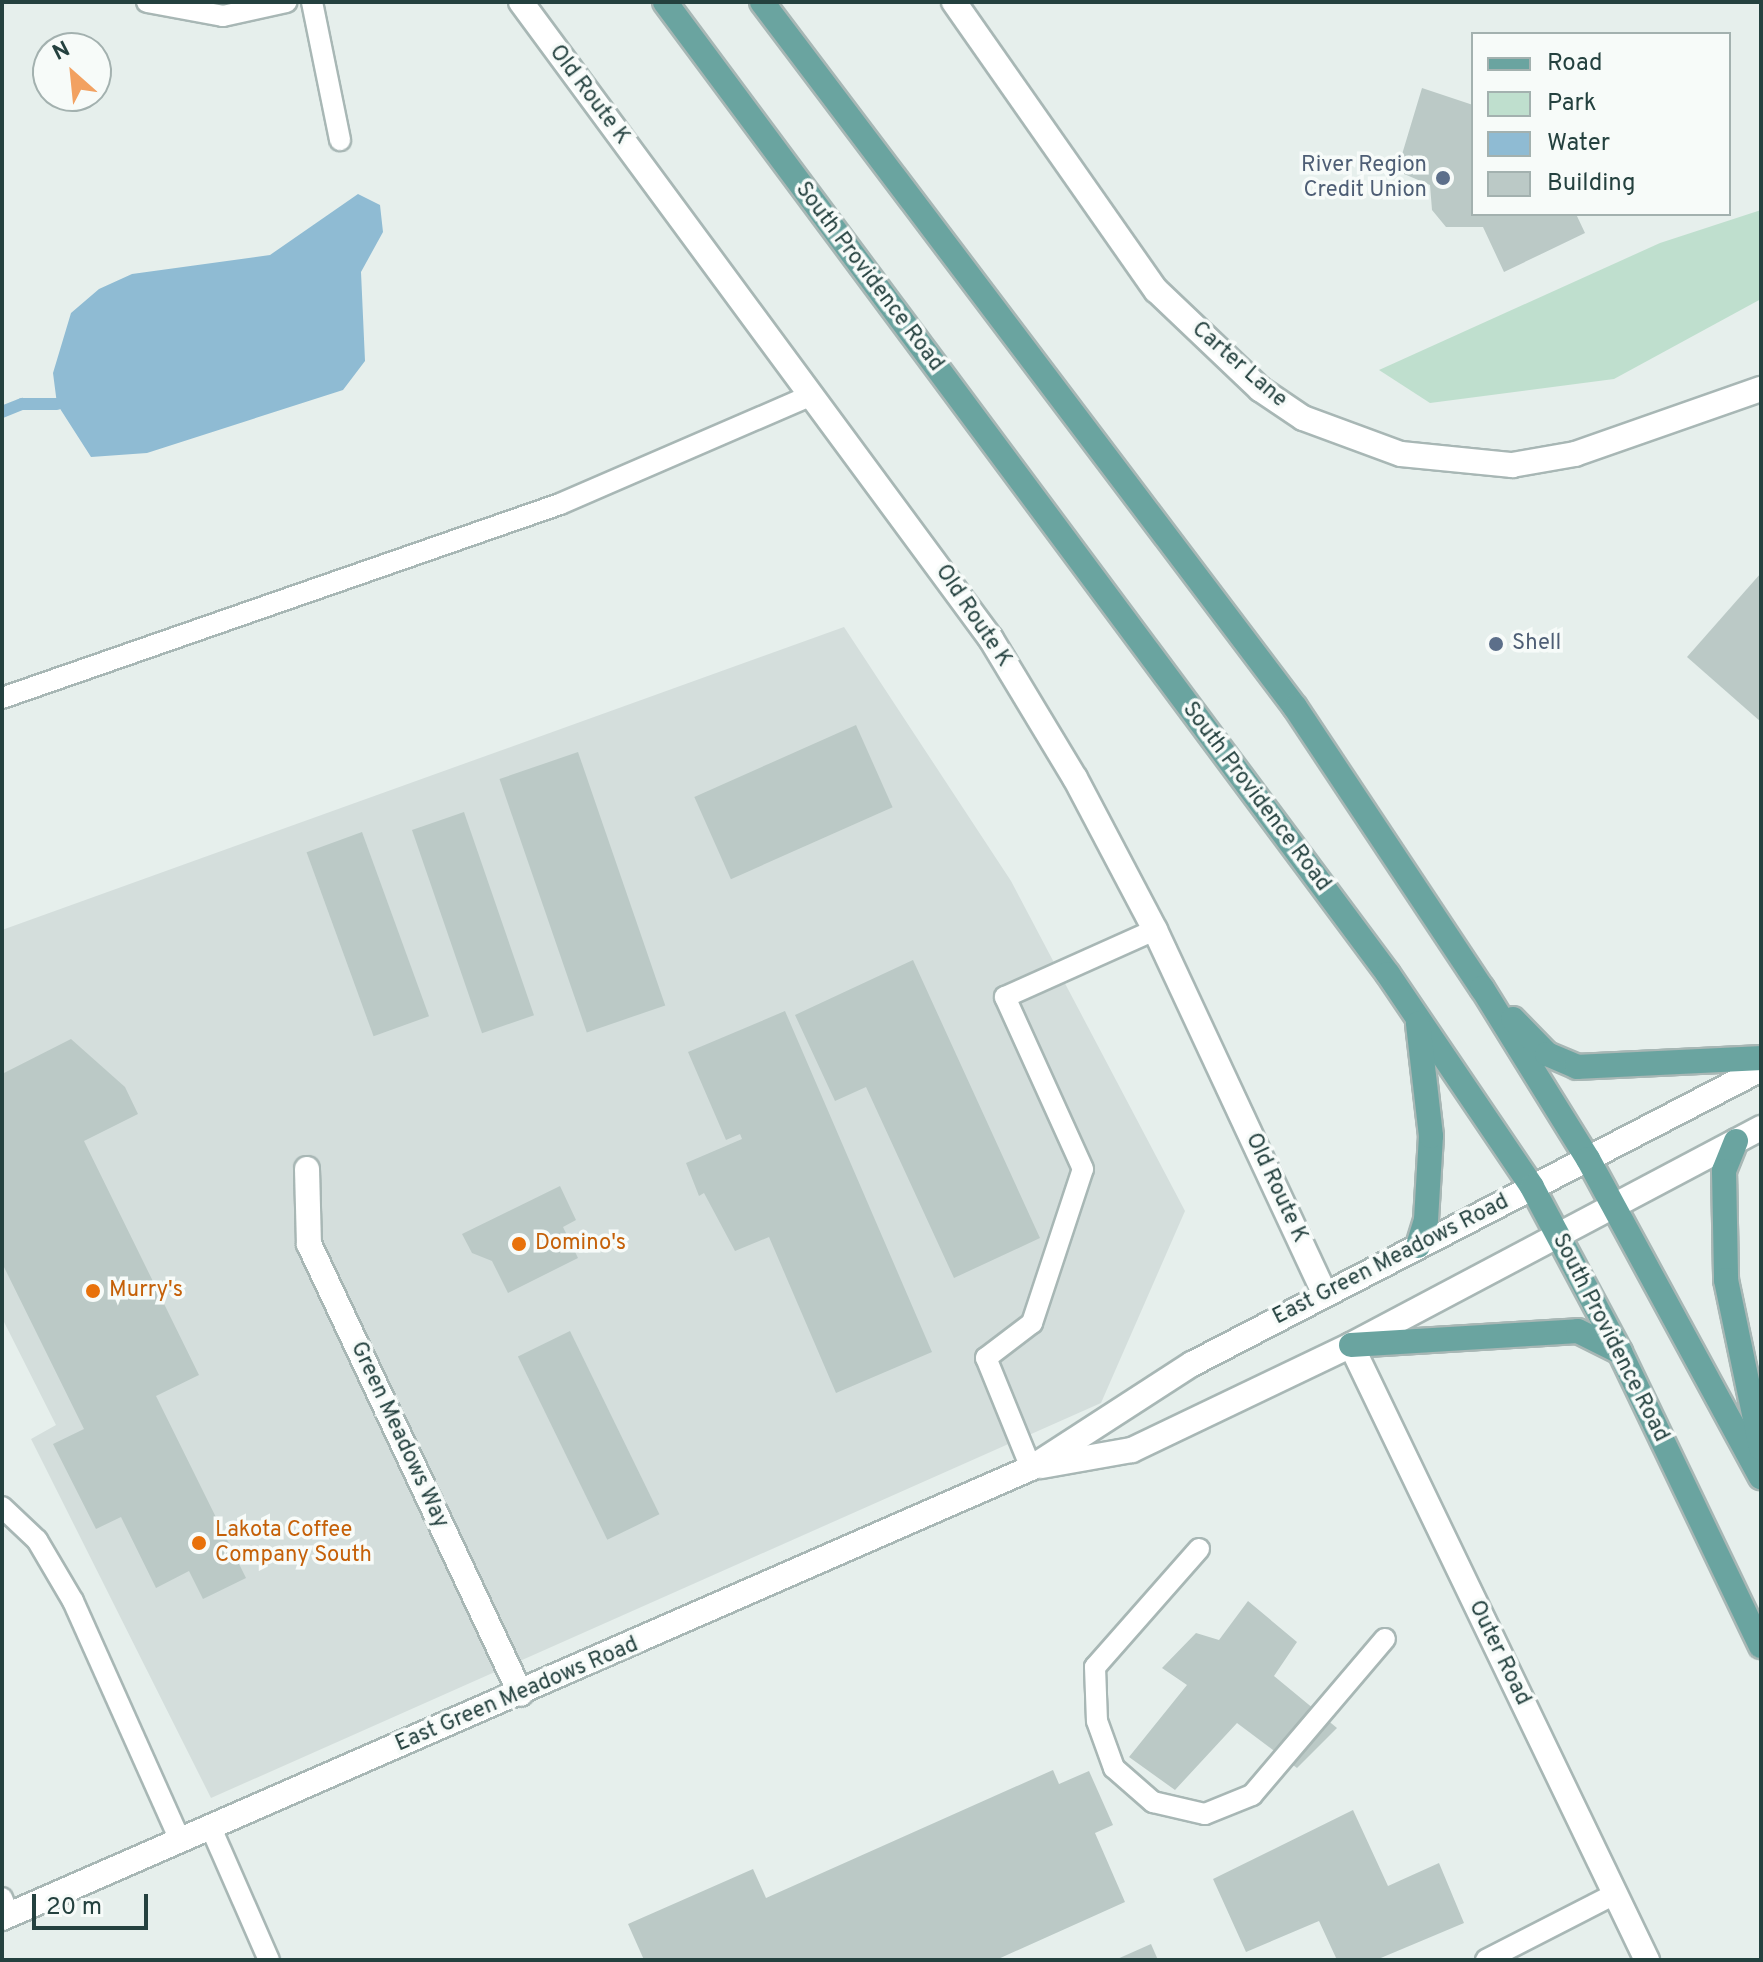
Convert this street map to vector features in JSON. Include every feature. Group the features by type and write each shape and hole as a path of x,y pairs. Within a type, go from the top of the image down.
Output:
{"main road":[{"name":"South Providence Road","path":"665,2 1417,1018 1532,1187 1620,1352 1761,1646"},
{"path":"762,2 1295,707 1482,988 1588,1159 1612,1209 1761,1477"},
{"path":"1482,988 1547,1054 1577,1067 1761,1058"},
{"path":"1417,1018 1431,1136 1426,1220 1418,1246"},
{"path":"1736,1141 1724,1171 1726,1280 1761,1448"},
{"path":"1351,1345 1578,1331 1620,1352"}],"street":[{"name":"Old Route K","path":"521,2 969,605 1075,778 1155,930 1324,1293"},
{"name":"Carter Lane","path":"954,2 1156,290 1260,389 1303,418 1401,454 1512,465 1575,454 1761,389"},
{"name":"East Green Meadows Road","path":"4,1910 211,1828 1031,1468 1192,1364 1761,1069"},
{"name":"East Green Meadows Road","path":"1031,1468 1132,1450 1351,1345 1761,1128"},
{"path":"1736,1141 1761,1145"},
{"name":"Green Meadows Way","path":"307,1169 309,1244 521,1694"},
{"name":"Outer Road","path":"1351,1345 1647,1960"}],"lane":[{"path":"147,2 223,16 286,2"},
{"path":"312,2 340,140"},
{"path":"2,698 560,504 812,395"},
{"path":"1031,1468 986,1358 1032,1323 1083,1169 1005,997 1155,930"},
{"path":"2,1507 37,1540 73,1601 180,1840"},
{"path":"1199,1549 1095,1667 1097,1721 1114,1768 1153,1802 1205,1814 1252,1795 1385,1639"},
{"path":"211,1828 269,1960"},
{"path":"1486,1960 1615,1894"}],"shaded area":[{"path":"844,627 1011,881 1185,1211 1101,1403 211,1798 31,1439 56,1425 2,1318 2,930"}],"green space":[{"path":"1761,210 1761,299 1614,379 1430,403 1379,370 1660,243"}],"water":[{"path":"358,194 380,205 383,232 361,272 365,361 343,390 147,453 91,457 57,404 53,373 71,313 99,289 132,274 270,255"}],"building":[{"name":"River Region Credit Union","path":"1422,88 1471,104 1471,216 1577,216 1585,233 1504,272 1483,227 1446,227 1432,210 1430,185 1397,171"},
{"path":"1761,573 1761,722 1687,657"},
{"path":"856,725 893,807 731,879 694,797"},
{"path":"578,752 665,1005 587,1032 500,779"},
{"path":"464,812 534,1015 482,1033 412,830"},
{"path":"362,832 429,1016 374,1036 307,852"},
{"path":"913,960 1040,1238 954,1278 866,1087 835,1101 795,1015"},
{"path":"785,1011 932,1352 836,1393 769,1237 735,1251 704,1193 699,1196 686,1163 742,1139 740,1134 726,1140 688,1052"},
{"path":"71,1039 125,1087 138,1114 84,1141 199,1375 156,1396 246,1578 203,1599 189,1571 156,1588 121,1517 96,1529 53,1444 84,1429 2,1263 2,1074"},
{"name":"Domino's","path":"560,1186 576,1220 563,1227 578,1258 508,1293 492,1261 472,1253 462,1234"},
{"path":"570,1331 659,1514 607,1540 518,1356"},
{"path":"1248,1601 1297,1642 1274,1676 1337,1728 1297,1768 1237,1723 1175,1790 1129,1757 1187,1685 1162,1668 1196,1633 1219,1640"},
{"path":"1053,1770 1059,1784 1089,1771 1113,1825 1095,1833 1125,1902 996,1960 644,1960 628,1924 753,1869 766,1898"},
{"path":"1353,1810 1388,1886 1439,1863 1464,1923 1376,1960 1337,1960 1319,1921 1246,1952 1213,1879"},
{"path":"1151,1944 1158,1960 1115,1960"}],"waterway":[{"path":"2,412 22,404 57,404"}],"place":[{"name":"River Region Credit Union","path":"1443,178"},
{"name":"Shell","path":"1496,644"},
{"name":"Domino's","path":"519,1244"},
{"name":"Murry's","path":"93,1291"},
{"name":"Lakota Coffee Company South","path":"199,1543"}]}
